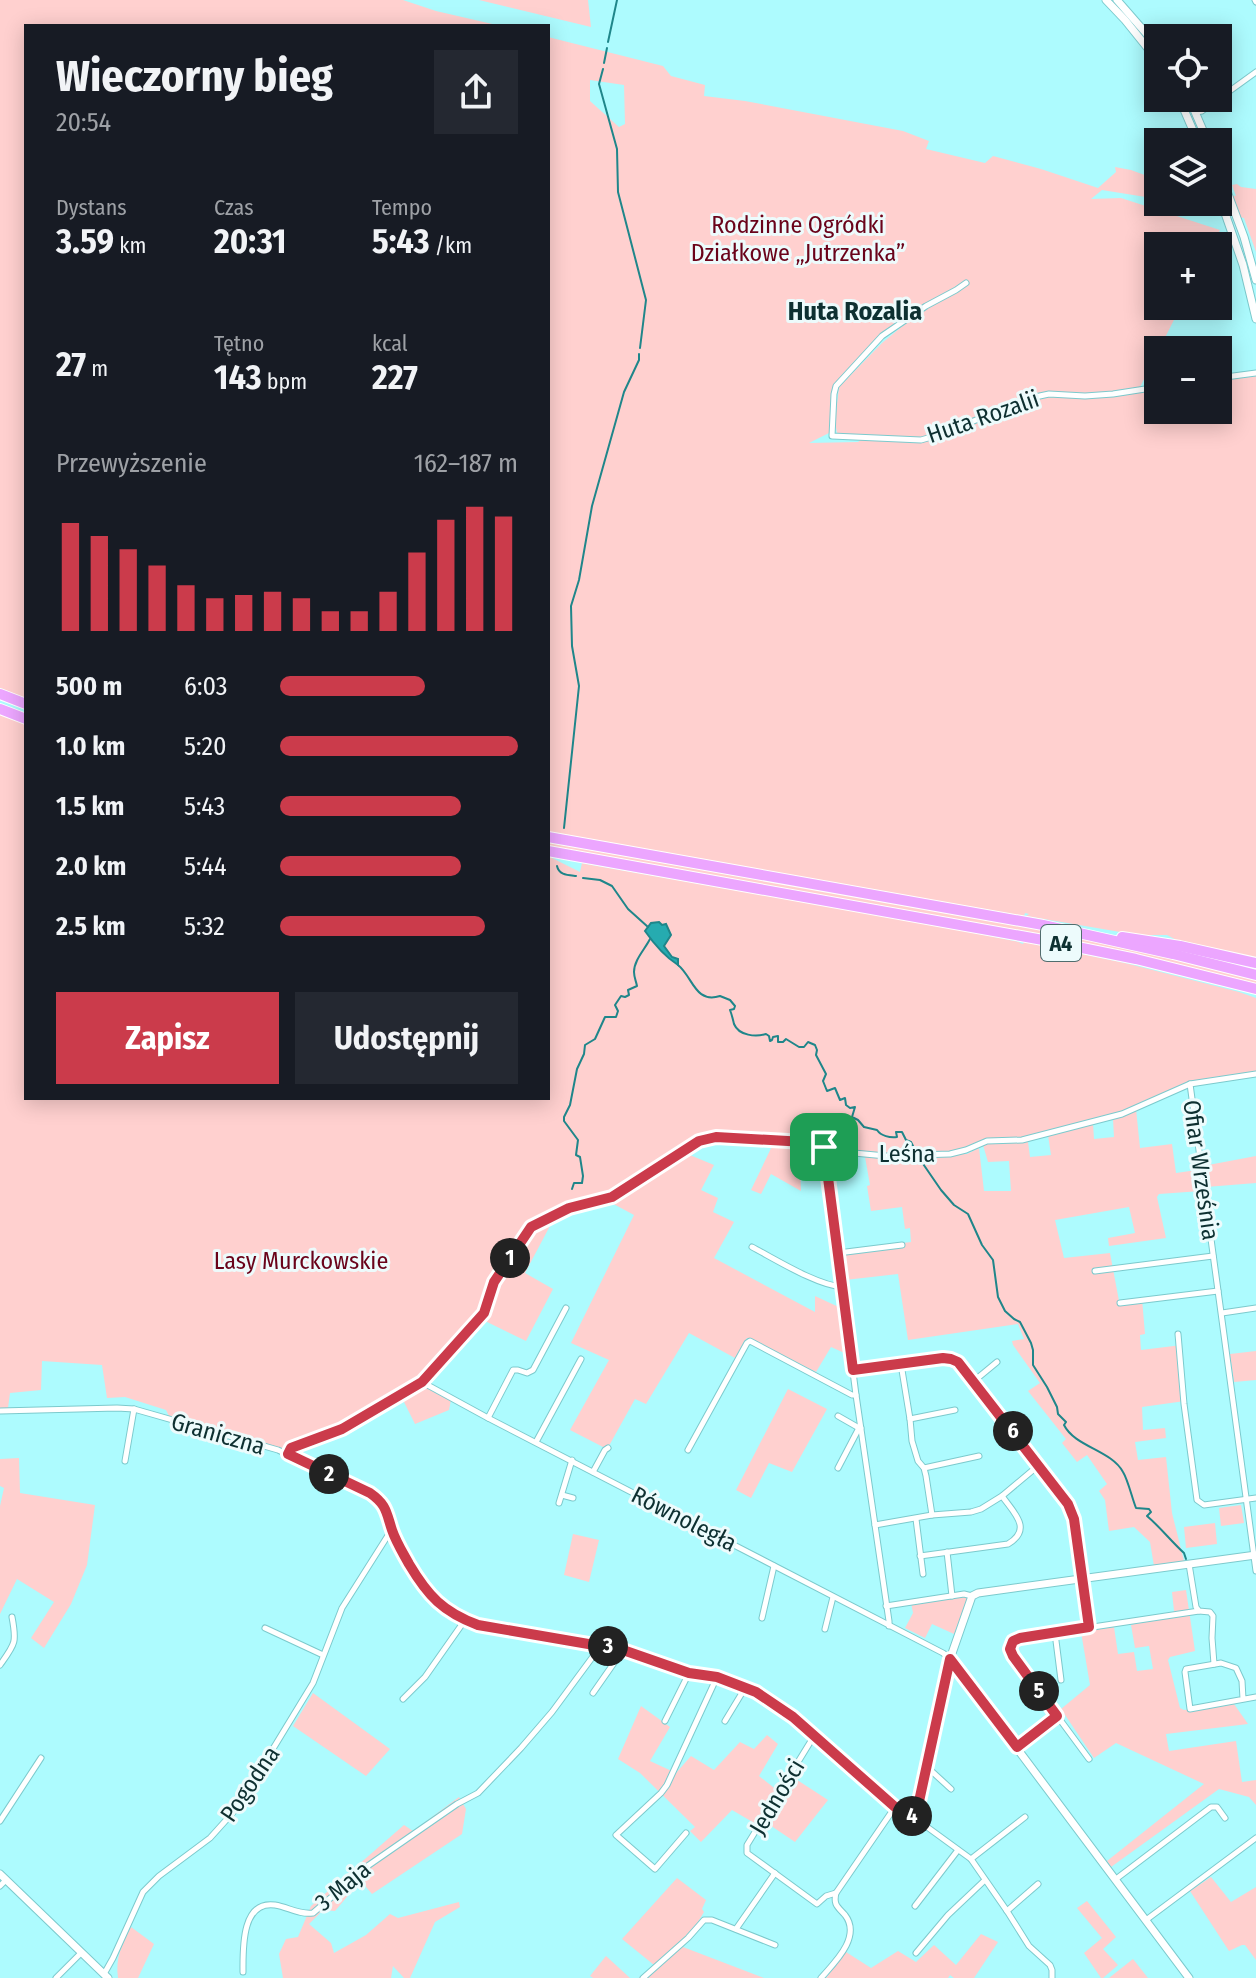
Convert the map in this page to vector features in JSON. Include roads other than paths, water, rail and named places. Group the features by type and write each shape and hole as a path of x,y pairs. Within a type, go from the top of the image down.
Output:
{"highway":[{"path":"0,694 24,703"},
{"path":"0,709 24,718"},
{"name":"A4","path":"550,837 1001,917 1256,975"},
{"name":"A4","path":"550,851 1001,932 1136,959 1256,991"},
{"path":"1084,934 1161,942 1256,963"}],"street":[{"path":"1106,0 1144,43"},
{"path":"1117,0 1144,31"},
{"path":"1232,89 1256,72"},
{"path":"1196,112 1202,128"},
{"path":"1232,211 1256,319"},
{"path":"1229,216 1256,280"},
{"name":"Huta Rozalii","path":"966,283 882,336 836,386 832,436 921,440 1035,397 1049,394 1085,396 1144,389"},
{"path":"1232,376 1256,373"},
{"name":"Leśna","path":"288,1454 291,1448 342,1429 422,1382 484,1313 494,1282 531,1227 569,1208 612,1197 706,1138 805,1142 854,1153 886,1156 950,1154 987,1141 1022,1140 1122,1114 1190,1084 1256,1074"},
{"name":"Ofiar Września","path":"1190,1084 1256,1571"},
{"path":"824,1147 889,1626"},
{"path":"806,1172 827,1169"},
{"path":"838,1253 902,1245"},
{"path":"752,1247 811,1276 843,1287"},
{"name":"Ofiar Września","path":"1095,1271 1213,1256"},
{"path":"1120,1303 1218,1291"},
{"path":"488,1418 513,1370 527,1373 533,1370 566,1308"},
{"path":"1222,1313 1256,1308"},
{"path":"1178,1334 1197,1500 1204,1505 1256,1498"},
{"path":"688,1450 750,1341 856,1395"},
{"path":"853,1370 948,1358 961,1365 1070,1509 1076,1526 1089,1627"},
{"path":"536,1442 581,1359"},
{"path":"974,1381 997,1362"},
{"path":"901,1364 912,1441 918,1461 924,1468 932,1515"},
{"name":"Równoległa","path":"422,1382 950,1659"},
{"path":"125,1461 134,1409"},
{"name":"Graniczna","path":"0,1411 134,1409 288,1454 378,1499 388,1512 392,1529 423,1588 441,1607 465,1620 494,1628 600,1644 689,1673 717,1677 756,1692 793,1717 895,1807 971,1859 1029,1946 1050,1965 1052,1978"},
{"path":"910,1419 955,1410"},
{"path":"838,1416 860,1428"},
{"path":"838,1468 860,1428"},
{"path":"593,1472 608,1448"},
{"path":"924,1468 979,1456"},
{"path":"559,1503 572,1460"},
{"path":"875,1525 981,1509 1039,1465"},
{"path":"562,1495 573,1498"},
{"path":"920,1556 1013,1541 1019,1532 1020,1522 1002,1496"},
{"path":"916,1519 923,1574"},
{"name":"Pogodna","path":"106,1976 143,1892 159,1876 210,1838 237,1808 313,1683 342,1608 392,1529"},
{"path":"947,1552 952,1596"},
{"path":"886,1606 1255,1555"},
{"path":"1189,1564 1199,1611"},
{"path":"762,1618 774,1566"},
{"path":"912,1816 918,1806 950,1659 972,1596"},
{"path":"825,1629 833,1597"},
{"path":"1089,1759 1013,1656 1010,1649 1013,1641 1089,1627 1210,1612 1213,1616 1214,1664"},
{"path":"0,1665 15,1643 12,1617"},
{"path":"403,1699 425,1677 465,1620"},
{"path":"265,1628 323,1655"},
{"path":"1055,1633 1061,1680"},
{"name":"3 Maja","path":"243,1972 245,1934 256,1909 272,1905 305,1914 313,1913 369,1865 478,1793 552,1712 600,1644"},
{"path":"593,1693 623,1650"},
{"path":"950,1659 1189,1978"},
{"path":"1243,1699 1242,1681 1236,1668 1214,1664 1186,1669 1190,1709 1256,1697"},
{"path":"665,1721 689,1673"},
{"path":"686,1833 655,1869 616,1835 667,1785 717,1677"},
{"path":"725,1721 745,1688"},
{"path":"1017,1747 1057,1716"},
{"name":"Jedności","path":"736,1929 775,1873 747,1853 747,1845 814,1736"},
{"path":"0,1821 41,1758"},
{"path":"926,1766 951,1789"},
{"path":"821,1978 849,1939 850,1925 835,1905 836,1893 895,1807"},
{"path":"1116,1879 1211,1807 1217,1807 1225,1818"},
{"path":"971,1859 1025,1817"},
{"path":"1146,1920 1256,1838"},
{"path":"915,1906 959,1850"},
{"path":"775,1873 817,1904 826,1896 836,1893"},
{"path":"2,1880 106,1976"},
{"path":"916,1953 948,1915 985,1880"},
{"path":"1007,1911 1038,1884"},
{"path":"643,1978 704,1920 712,1920 775,1945"},
{"path":"56,1978 81,1953"}],"water":[{"path":"651,923 666,924 671,935 664,946 672,957 678,959 678,965 660,950 645,931"}],"waterway":[{"path":"608,42 617,0"},
{"path":"604,63 607,48"},
{"path":"603,69 599,84 617,149 618,192 646,300 640,348"},
{"path":"564,828 579,686 572,646 571,606 579,580 592,506 624,392 639,354"},
{"path":"557,866 562,873 576,876"},
{"path":"583,878 600,880 612,886 628,909 648,927"},
{"path":"572,1189 574,1183 582,1183 583,1176 580,1157 576,1155 578,1140 564,1117 570,1105 577,1069 585,1045 595,1039 605,1017 616,1017 618,1011 615,1005 621,996 629,995 628,990 637,986 634,968 650,939"},
{"path":"678,965 700,993 730,1000 735,1006 730,1010 734,1024 740,1031 753,1035 766,1034 770,1041 778,1036 778,1042 786,1039 799,1047 804,1047 808,1042 815,1045 816,1055 826,1074 823,1081 827,1091 835,1088 840,1100 845,1098 846,1105 855,1107 852,1117 864,1127 889,1137 897,1137 896,1132 902,1132 916,1152"},
{"path":"919,1158 954,1205 968,1214 982,1245 993,1260 998,1297 1005,1311 1020,1322 1031,1343 1033,1365 1047,1387 1058,1414 1066,1422 1064,1425 1076,1439 1117,1465 1125,1475 1136,1508 1149,1509 1151,1512 1147,1516 1184,1553 1186,1559"}],"district":[{"name":"Huta Rozalia","path":"855,311"}],"park label":[{"name":"Rodzinne Ogródki Działkowe „Jutrzenka”","path":"798,239"},
{"name":"Lasy Murckowskie","path":"301,1261"}]}
